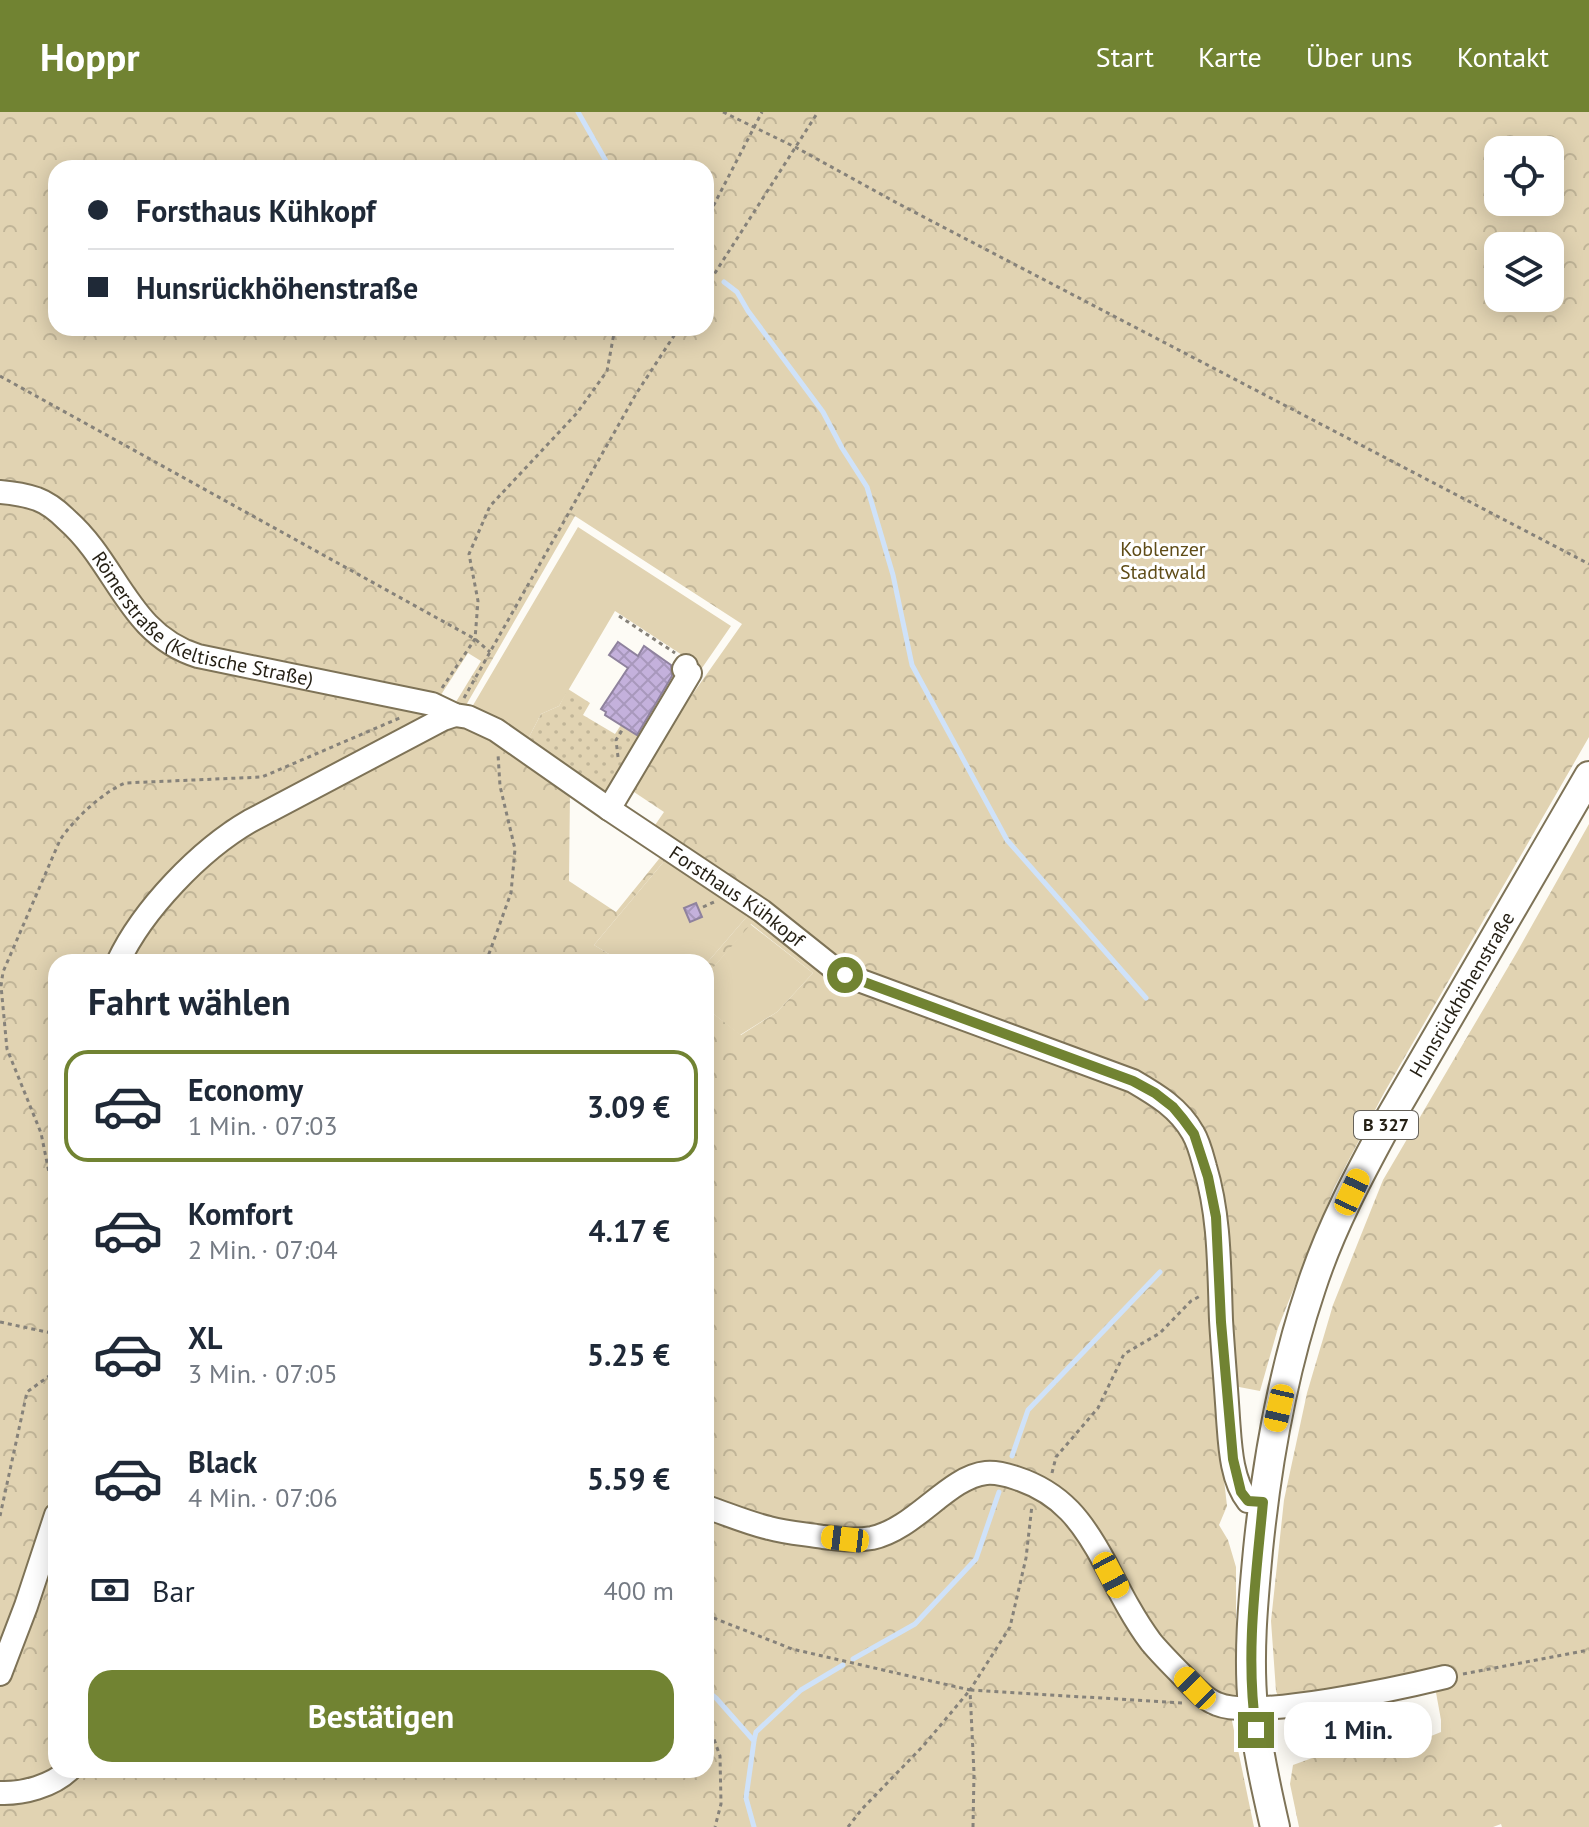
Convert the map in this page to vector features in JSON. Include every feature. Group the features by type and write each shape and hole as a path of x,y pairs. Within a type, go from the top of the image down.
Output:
{"main road":[{"name":"Hunsrückhöhenstraße","path":"1275,1827 1253,1709 1252,1612 1273,1432 1311,1287 1332,1234 1390,1118 1589,778"}],"street":[{"name":"Römerstraße (Keltische Straße)","path":"0,492 35,498 60,514 87,539 146,625 183,651 432,704 455,715"},
{"path":"609,809 690,673 684,669 686,666"},
{"path":"122,954 151,909 225,837 250,821 455,715"},
{"name":"Forsthaus Kühkopf","path":"455,715 468,717 496,730 631,825 762,911 845,975 1133,1081 1173,1107 1194,1134 1208,1177 1216,1217 1223,1352 1233,1459 1241,1492 1248,1501 1263,1502"},
{"path":"714,1510 773,1529 859,1540 899,1528 973,1476 993,1472 1040,1488 1057,1498 1075,1515 1151,1642 1195,1688 1217,1704 1253,1709 1331,1699 1445,1677"},
{"path":"0,1674 48,1539"},
{"path":"0,1793 25,1791 56,1778"}],"path":[{"path":"723,112 1589,564"},
{"path":"714,205 762,112"},
{"path":"714,275 818,112"},
{"path":"48,1168 41,1133 7,1049 1,986 3,972 63,834 110,791 125,783 262,777 432,704 475,639 478,601 469,554 490,506 577,413 607,371 614,336"},
{"path":"455,715 468,687 636,394 674,336"},
{"path":"0,376 475,639 490,652"},
{"path":"619,616 688,662 686,666"},
{"path":"616,740 624,727"},
{"path":"489,954 511,893 515,849 500,786 496,730"},
{"path":"848,1827 970,1690 1010,1627 1040,1488 1056,1457 1098,1408 1124,1354 1160,1333 1191,1301 1220,1286"},
{"path":"0,1322 48,1332"},
{"path":"0,1516 27,1392 48,1377"},
{"path":"714,1618 792,1649 970,1690 1217,1704"},
{"path":"1445,1677 1589,1650"},
{"path":"970,1690 973,1827"},
{"path":"714,1739 720,1756 721,1804 715,1827"}],"green space":[{"name":"Koblenzer Stadtwald","path":"0,112 1589,112 1589,737 1384,1093 1334,1188 1278,1328 1260,1391 1213,1382 1227,1506 1219,1525 1228,1540 1236,1567 1236,1696 1214,1692 1197,1672 1181,1685 1208,1715 1231,1716 1254,1827 0,1827","holes":["575,516 742,624 616,803 465,707","468,653 481,661 451,710 437,701","628,788 664,812 651,831 616,807","570,792 663,854 616,912 569,881"]},
{"path":"578,527 731,626 702,668 615,611 559,706 541,714 528,739 472,707"},
{"path":"568,689 590,703 583,715 615,734 621,725 643,739 610,794 528,739 541,714 559,706"},
{"path":"1589,824 1589,1827 1502,1827 1501,1824 1493,1827 1299,1827 1290,1784 1293,1765 1315,1757 1365,1758 1399,1749 1441,1732 1435,1687 1279,1699 1271,1621 1284,1500 1307,1393 1333,1305 1383,1180"},
{"path":"666,859 750,913 714,955 609,954 594,945"},
{"path":"750,924 813,973 777,1012 740,1035 714,1014 714,967"}],"building":[{"path":"618,642 638,656 644,646 671,665 672,676 637,735 605,715 606,712 601,709 628,668 609,655"},
{"path":"696,903 702,917 690,922 684,908"}],"waterway":[{"path":"578,112 605,160"},
{"path":"724,282 737,292 823,412 867,487 893,575 912,665 1007,840 1146,998"},
{"path":"1012,1456 1028,1410 1160,1272"},
{"path":"853,1659 915,1624 976,1559 999,1492"},
{"path":"754,1740 756,1732 801,1690 843,1665"},
{"path":"714,1696 754,1741 746,1798 754,1827"}],"route":[{"path":"845,975 1133,1081 1173,1107 1194,1134 1208,1177 1216,1217 1229,1425 1237,1481 1248,1501 1263,1502 1252,1612 1251,1660 1256,1730"}]}
